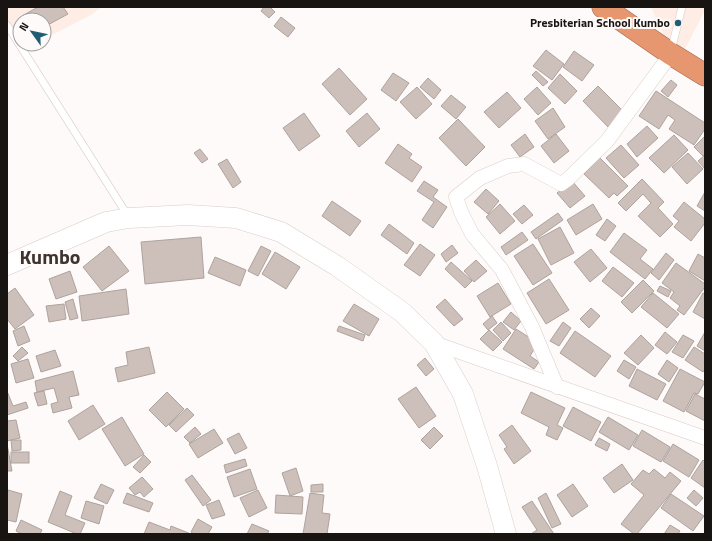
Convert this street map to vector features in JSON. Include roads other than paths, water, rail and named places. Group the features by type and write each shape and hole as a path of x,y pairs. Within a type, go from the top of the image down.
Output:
{"highway":[{"path":"603,7 671,54 705,75"}],"main road":[{"path":"7,265 106,222 129,218 188,215 236,218 281,232 338,266 396,308 434,343 463,394 487,466 506,534"}],"street":[{"path":"557,387 532,327 502,270 472,234 461,212 456,197 480,178 508,166 524,164 561,184 607,141 671,54"},
{"path":"434,343 705,438"}],"lane":[{"path":"671,54 682,7"},
{"path":"7,25 129,218"}],"place":[{"name":"Presbiterian School Kumbo","path":"678,23"}],"district":[{"name":"Kumbo","path":"50,257"}]}
